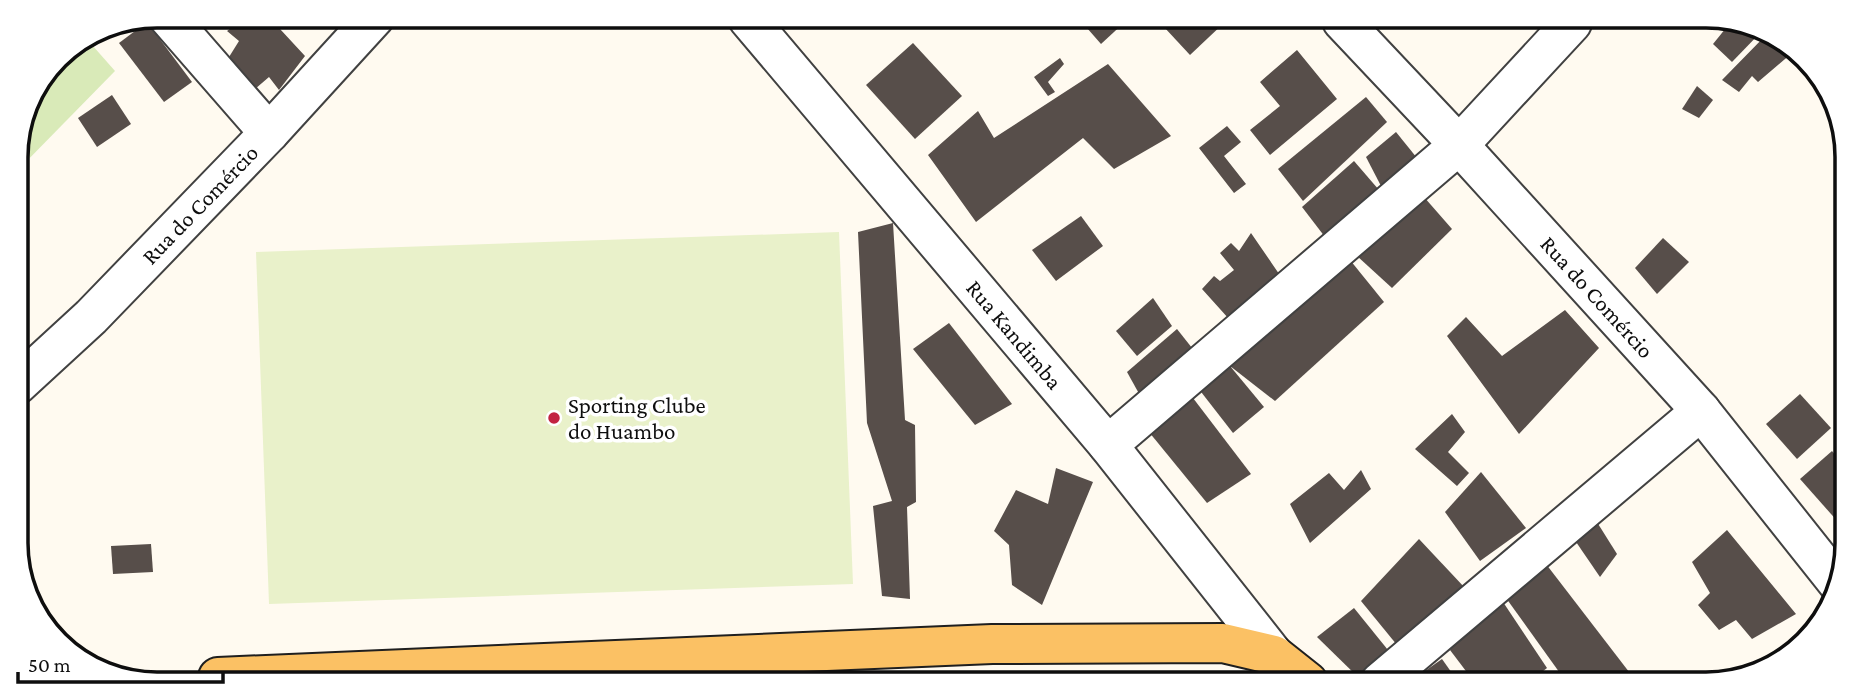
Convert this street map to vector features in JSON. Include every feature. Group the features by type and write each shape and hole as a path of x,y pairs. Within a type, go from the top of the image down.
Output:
{"main road":[{"path":"339,672 992,645 1223,643 1275,655 1295,672"}],"street":[{"path":"177,28 269,133"},
{"name":"Rua do Comércio","path":"28,374 91,317 269,133 365,28"},
{"name":"Rua Kandimba","path":"756,28 1108,445 1275,655"},
{"name":"Rua do Comércio","path":"1349,28 1701,411 1831,575"},
{"path":"1108,445 1459,145 1567,28"},
{"path":"1392,672 1701,411"}],"green space":[{"path":"92,46 115,71 28,160 32,123 41,100 60,72"},
{"name":"Sporting Clube do Huambo","path":"839,232 853,584 269,604 256,252"}],"building":[{"path":"152,28 192,82 164,102 119,43 137,29"},
{"path":"231,28 279,28 305,56 279,90 269,77 255,89 229,57 239,41 227,31"},
{"path":"1087,28 1118,28 1101,44"},
{"path":"1165,28 1219,28 1190,55"},
{"path":"1725,29 1755,38 1732,62 1713,44"},
{"path":"1761,40 1787,57 1758,82 1752,76 1739,92 1722,80"},
{"path":"913,43 962,96 915,139 866,85"},
{"path":"1297,50 1337,99 1270,155 1250,130 1280,106 1260,82"},
{"path":"1060,58 1064,64 1048,82 1055,92 1048,96 1034,77"},
{"path":"1108,64 1171,136 1114,169 1083,138 976,222 928,155 978,111 994,138"},
{"path":"1697,86 1713,100 1699,118 1682,109"},
{"path":"112,95 131,124 97,147 78,118"},
{"path":"1366,97 1387,122 1303,201 1278,169"},
{"path":"1227,126 1241,142 1224,156 1246,184 1234,193 1199,148"},
{"path":"1396,132 1417,158 1381,186 1366,157"},
{"path":"1354,161 1379,190 1325,237 1302,207"},
{"path":"1424,197 1452,229 1392,288 1357,256"},
{"path":"1081,216 1103,246 1056,281 1032,250"},
{"path":"893,223 905,420 915,425 916,502 907,507 910,599 882,596 873,506 892,501 867,423 858,232"},
{"path":"1251,233 1286,284 1238,329 1202,289 1214,276 1220,281 1234,270 1220,253 1231,243 1239,251"},
{"path":"1663,238 1689,262 1657,294 1635,268"},
{"path":"1350,260 1384,302 1275,401 1230,366"},
{"path":"1153,298 1172,326 1137,356 1116,331"},
{"path":"1565,310 1599,348 1519,434 1447,336 1466,317 1502,356"},
{"path":"949,323 1012,404 975,425 913,349"},
{"path":"1177,329 1196,353 1142,399 1127,372"},
{"path":"1230,366 1264,407 1233,433 1198,388"},
{"path":"1800,394 1831,428 1797,459 1766,424"},
{"path":"1193,398 1251,474 1207,503 1149,432"},
{"path":"1452,414 1465,432 1448,452 1469,473 1457,486 1415,449"},
{"path":"1832,451 1835,455 1835,518 1800,479"},
{"path":"1056,468 1093,482 1042,605 1012,585 1009,545 994,531 1016,490 1048,504"},
{"path":"1361,470 1371,489 1310,543 1290,504 1329,473 1344,490"},
{"path":"1481,472 1526,528 1480,561 1445,512"},
{"path":"1595,519 1617,554 1600,577 1574,539"},
{"path":"1727,530 1796,614 1752,639 1736,620 1719,630 1698,605 1710,593 1692,562"},
{"path":"1419,539 1465,588 1397,645 1361,601"},
{"path":"151,544 153,572 113,574 111,546"},
{"path":"1546,564 1629,672 1559,672 1506,598"},
{"path":"1501,599 1547,668 1542,672 1467,672 1450,650"},
{"path":"1354,608 1392,655 1371,672 1353,672 1317,637"},
{"path":"1442,659 1451,672 1424,672"}],"place":[{"name":"Sporting Clube do Huambo","path":"554,418"}]}
